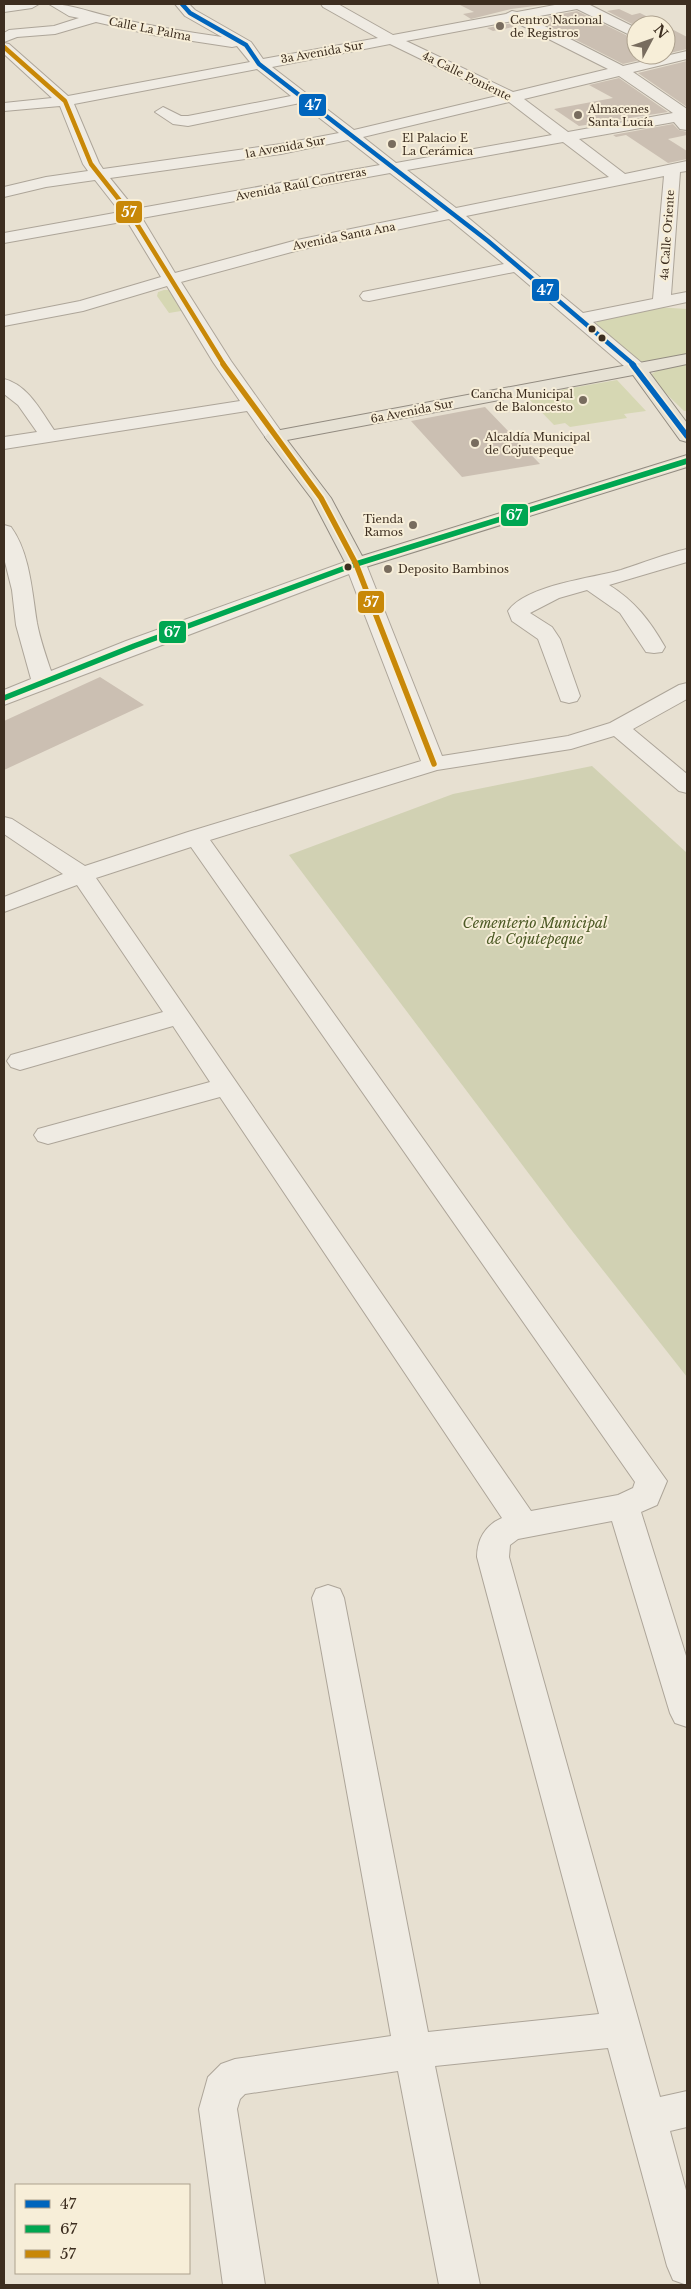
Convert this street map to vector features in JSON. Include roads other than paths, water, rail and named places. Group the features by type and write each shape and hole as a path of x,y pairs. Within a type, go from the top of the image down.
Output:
{"main road":[{"name":"6a Avenida Sur","path":"275,437 687,359"},
{"path":"636,368 680,417 687,436"},
{"path":"275,437 321,498 356,564 687,461"}],"street":[{"path":"4,8 32,4"},
{"name":"Calle La Palma","path":"56,4 74,13 153,31 246,45"},
{"path":"182,4 190,13 246,45 259,64 518,266 636,368"},
{"name":"4a Calle Poniente","path":"328,4 392,40 512,97 622,179"},
{"path":"579,4 626,29"},
{"name":"3a Avenida Sur","path":"4,107 65,101 579,4"},
{"path":"495,7 620,70 680,110 685,120"},
{"path":"4,39 14,33 62,28 96,18"},
{"path":"4,47 65,101 91,164 132,216 222,362 275,437"},
{"name":"1a Avenida Sur","path":"4,192 46,182 281,149 352,135 680,55"},
{"path":"163,112 178,121 188,121 303,98"},
{"name":"Avenida Raúl Contreras","path":"4,238 393,167 685,120"},
{"name":"Avenida Santa Ana","path":"4,321 83,306 189,274 297,245 454,215 680,168"},
{"name":"4a Calle Oriente","path":"662,301 680,168"},
{"path":"369,296 518,266"},
{"path":"580,319 687,297"},
{"path":"662,301 687,306"},
{"path":"4,385 25,401 49,436"},
{"path":"4,443 252,405"},
{"path":"4,531 8,538 13,595 27,625 43,682"},
{"path":"569,696 549,639 544,632 520,616 519,612 529,605 566,588 682,561"},
{"path":"4,698 134,646 356,564 434,764"},
{"path":"589,582 628,607 638,617 654,647"},
{"path":"4,905 82,875 196,837 434,764 572,742 618,728 687,690"},
{"path":"618,728 687,786"},
{"path":"4,824 82,875 524,1526"},
{"path":"196,837 651,1481 651,1486 646,1496 623,1506 510,1528 498,1534 493,1542 493,1557 687,2266"},
{"path":"20,1061 179,1016"},
{"path":"48,1135 227,1086"},
{"path":"623,1506 687,1713"},
{"path":"328,1598 413,2052 460,2285"},
{"path":"244,2285 218,2109 222,2090 235,2077 413,2052 622,2029"},
{"path":"647,2118 687,2110"}],"place":[{"name":"Centro Nacional de Registros","path":"500,26"},
{"name":"Almacenes Santa Lucía","path":"578,115"},
{"name":"El Palacio E La Cerámica","path":"392,144"},
{"name":"Cancha Municipal de Baloncesto","path":"583,400"},
{"name":"Alcaldía Municipal de Cojutepeque","path":"475,443"},
{"name":"Tienda Ramos","path":"413,525"},
{"name":"Deposito Bambinos","path":"388,569"}],"park label":[{"name":"Cementerio Municipal de Cojutepeque","path":"535,932"}]}
